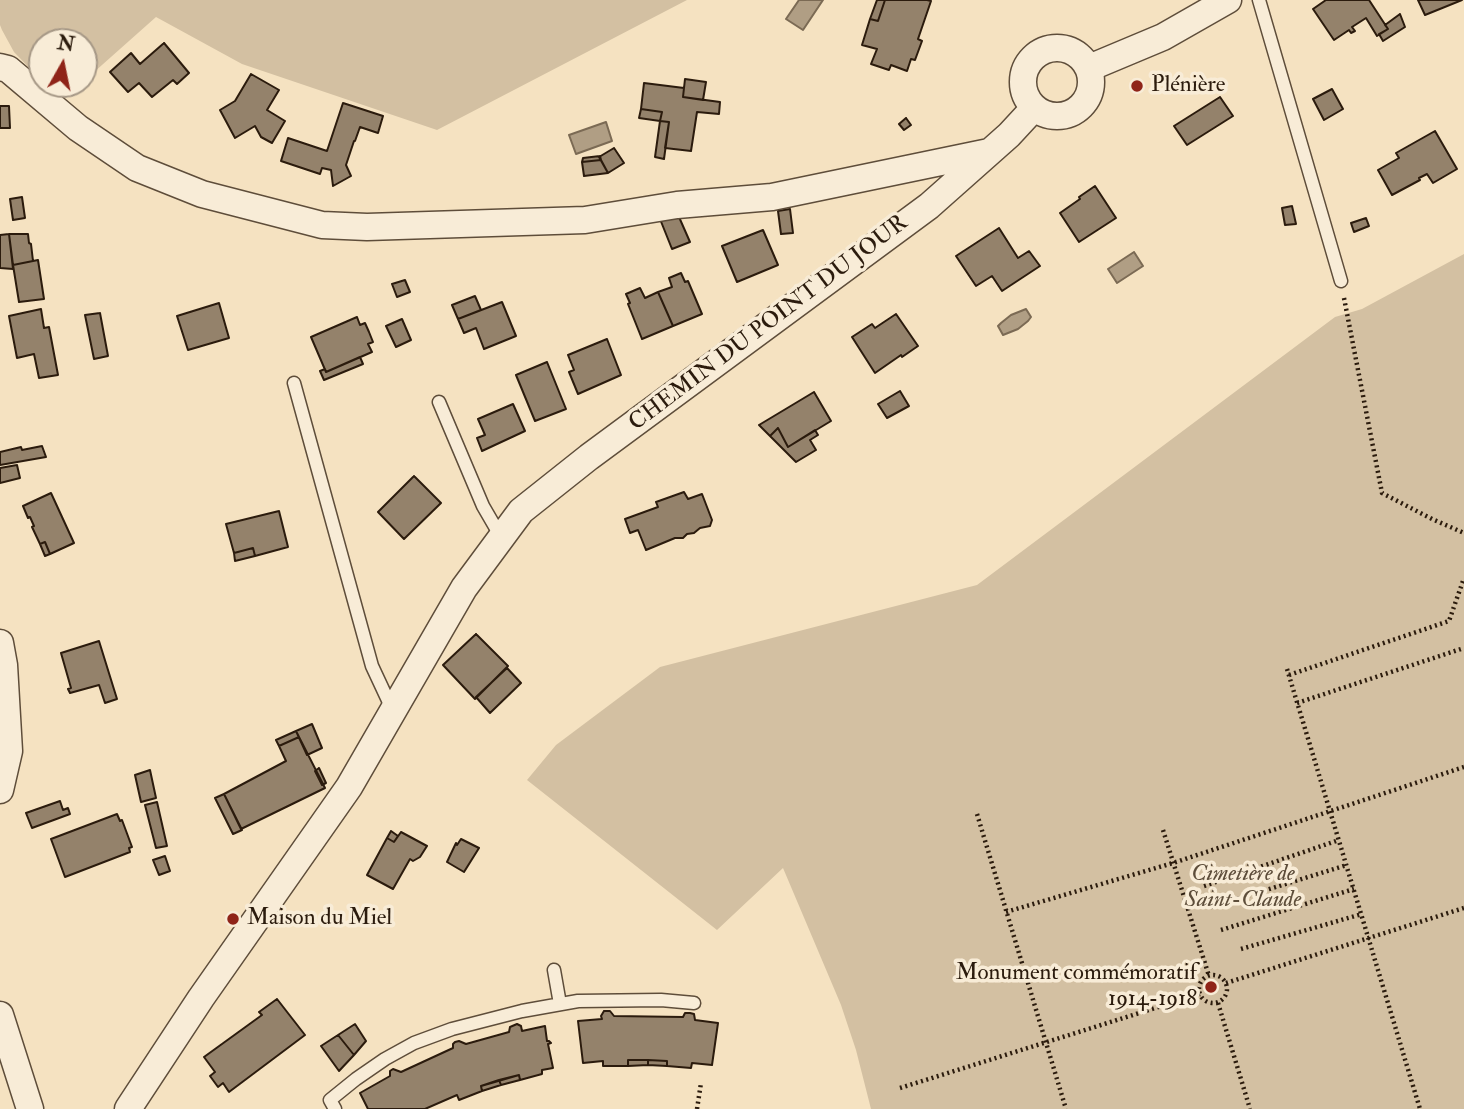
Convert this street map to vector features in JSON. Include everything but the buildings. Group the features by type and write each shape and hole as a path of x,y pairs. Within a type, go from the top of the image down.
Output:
{"street":[{"path":"1089,68 1163,37 1214,3"},
{"path":"1063,48 1074,51 1089,68 1091,91 1078,110 1055,117 1034,108 1027,99 1022,78 1032,58 1041,51 1063,48"},
{"path":"0,67 8,69 78,128 137,169 202,194 322,225 367,227 585,220 677,205 772,197 990,152"},
{"name":"CHEMIN DU POINT DU JOUR","path":"128,1109 201,998 349,787 464,587 521,510 929,206 1009,135 1034,108"},
{"path":"907,169 929,206"},
{"path":"0,643 4,665 9,751 0,790"},
{"path":"0,1015 30,1109"}],"lane":[{"path":"1259,0 1341,281"},
{"path":"294,383 372,666 393,711"},
{"path":"439,402 483,506 501,538"},
{"path":"554,970 561,1004"},
{"path":"335,1109 330,1100 385,1059 414,1043 452,1029 522,1011 578,1001 661,1000 694,1003"}],"path":[{"path":"1341,281 1382,493 1464,533"},
{"path":"1420,1109 1288,672 1449,621 1464,578"},
{"path":"1297,702 1464,648"},
{"path":"1006,912 1173,863 1464,767"},
{"path":"977,814 1066,1109"},
{"path":"1163,830 1209,976"},
{"path":"1204,886 1339,840"},
{"path":"1211,906 1347,865"},
{"path":"1221,930 1354,889"},
{"path":"1226,983 1464,908"},
{"path":"1241,948 1362,914"},
{"path":"1209,976 1219,976 1226,983 1226,997 1218,1003 1205,1001 1200,993 1200,984 1209,976"},
{"path":"900,1088 1200,993"},
{"path":"1218,1003 1250,1109"},
{"path":"697,1109 701,1083"}],"green space":[{"path":"0,0 687,0 437,130 242,64 156,17 98,69 98,28 28,28 28,66 14,52 0,25"},
{"name":"Cimetière de Saint-Claude","path":"1464,254 1464,1109 871,1109 841,1005 783,868 717,930 527,780 556,745 660,667 977,585 1335,317 1362,309"}],"shaded area":[{"path":"799,0 823,0 803,30 786,19"},
{"path":"606,122 612,141 576,154 569,135"},
{"path":"1134,252 1143,266 1117,283 1108,269"},
{"path":"1026,309 1031,317 1028,321 1003,335 998,326 1011,315"}],"place":[{"name":"Plénière","path":"1137,86"},
{"name":"Maison du Miel","path":"233,919"},
{"name":"Monument commémoratif 1914-1918","path":"1211,987"}]}
